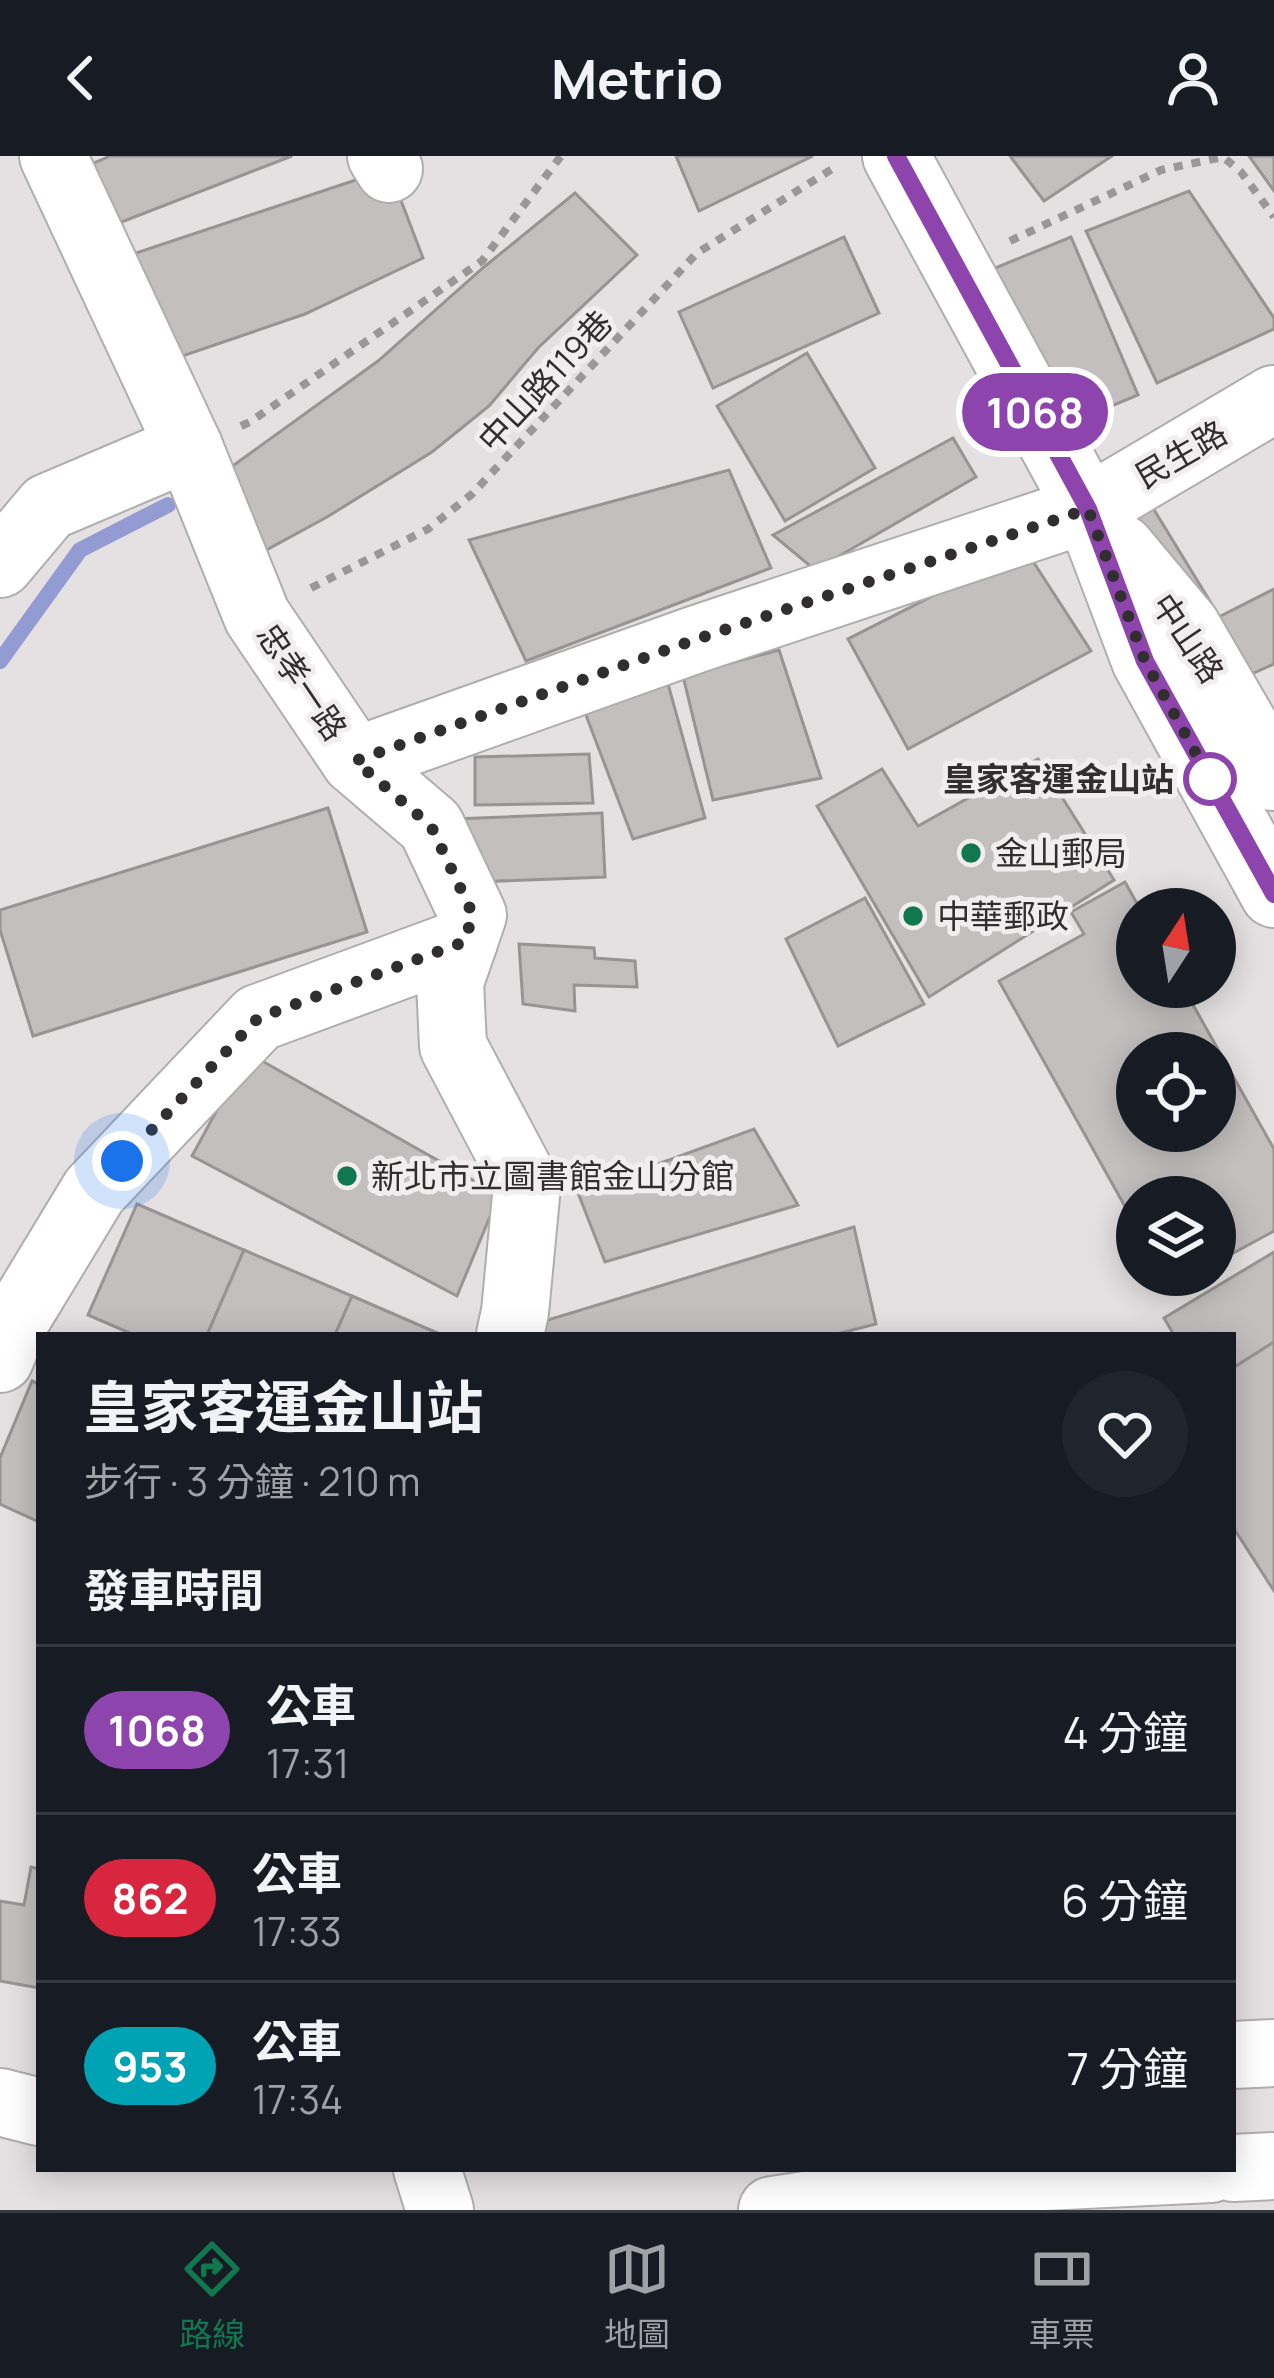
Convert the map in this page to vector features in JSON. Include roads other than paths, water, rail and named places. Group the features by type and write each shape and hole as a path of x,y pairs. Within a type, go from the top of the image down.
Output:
{"street":[{"name":"中山路","path":"896,156 1088,509 1145,661 1274,894"},
{"name":"忠孝一路","path":"56,157 189,447 256,616 355,761 719,632 1088,509"},
{"name":"民生路","path":"1088,509 1274,399"},
{"path":"0,564 47,507 189,447"},
{"name":"中山路","path":"1088,509 1187,627 1274,777"},
{"path":"355,761 431,826 473,915 450,982 453,1046 526,1186 511,1332"},
{"path":"0,1358 16,1318 94,1191 258,1018 464,942"},
{"path":"1236,2055 1274,2053"},
{"path":"0,2102 36,2111"},
{"path":"1236,2168 1274,2166"},
{"path":"428,2172 440,2210"},
{"path":"772,2210 961,2181 1148,2172"}],"waterway":[{"path":"0,661 80,550 168,505"}],"place":[{"name":"皇家客運金山站","path":"1210,779"},
{"name":"金山郵局","path":"971,853"},
{"name":"中華郵政","path":"913,916"},
{"name":"新北市立圖書館金山分館","path":"347,1176"}]}
